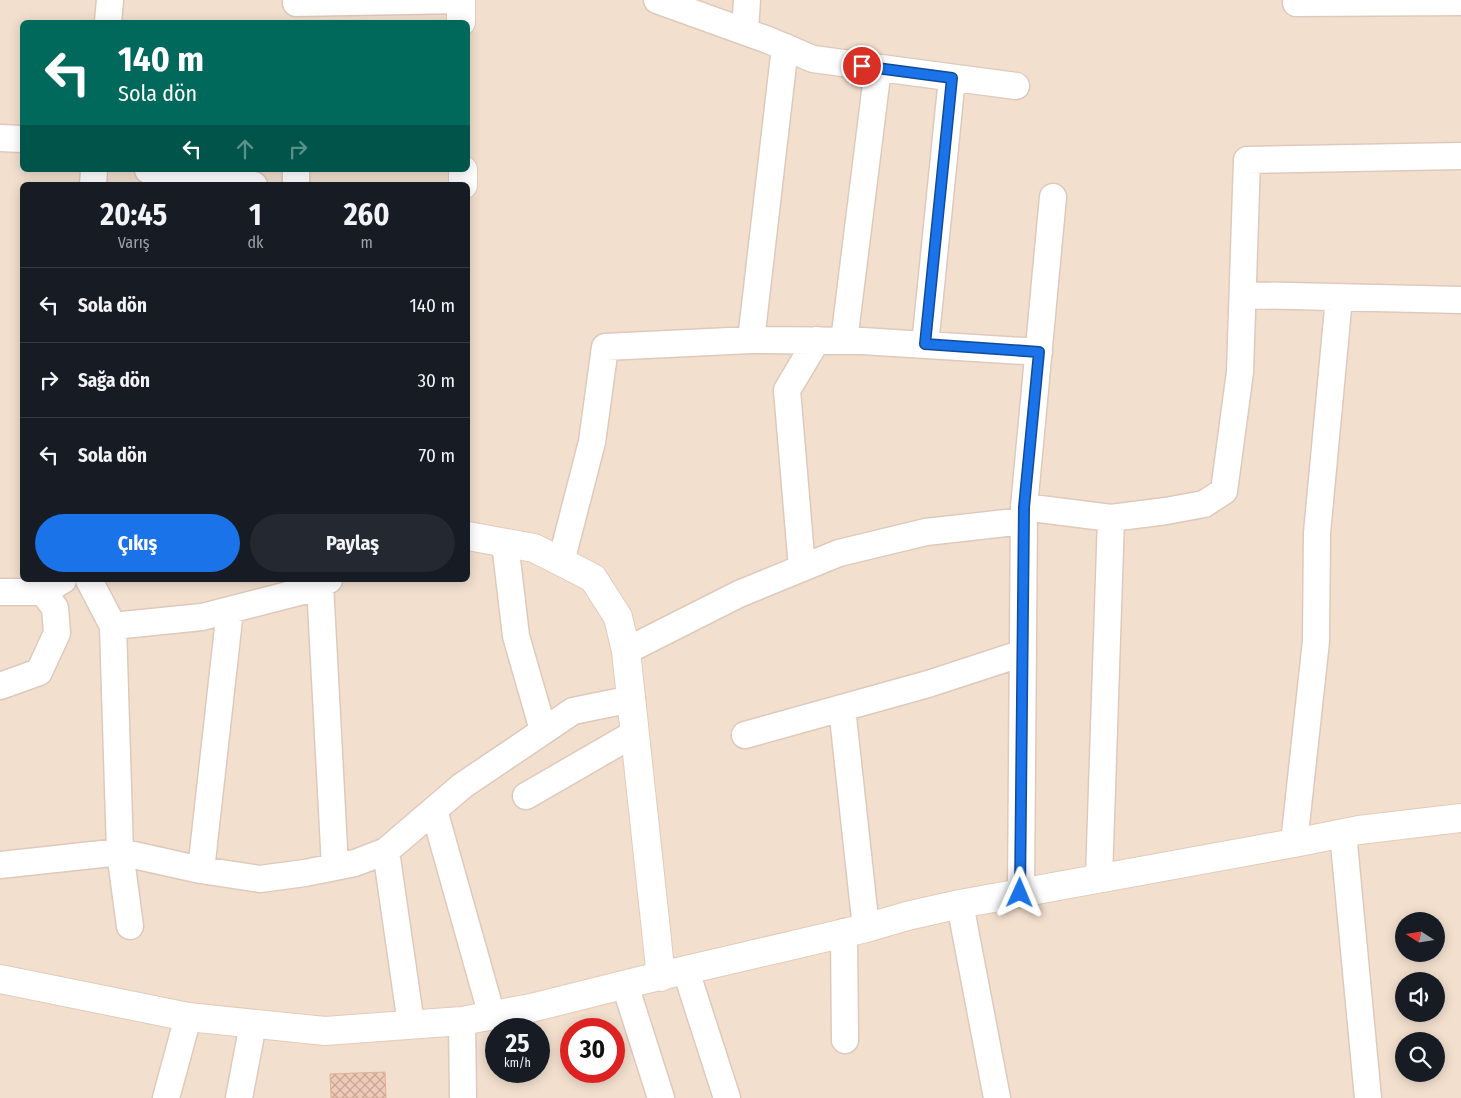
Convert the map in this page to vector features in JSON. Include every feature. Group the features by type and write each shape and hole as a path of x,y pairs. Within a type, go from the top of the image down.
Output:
{"main road":[{"path":"461,0 461,20"},
{"path":"470,536 534,548 593,578 618,617 626,651 635,733 674,974"},
{"path":"0,979 188,1017 325,1031 462,1021 531,1008 960,904 1359,830 1461,818"}],"street":[{"path":"108,20 110,0"},
{"path":"296,9 461,0"},
{"path":"657,0 745,31 813,59 1016,86"},
{"path":"745,31 747,0"},
{"path":"1296,4 1461,2"},
{"path":"751,340 785,47"},
{"path":"844,341 878,68"},
{"path":"925,344 952,78"},
{"path":"0,138 20,139"},
{"path":"626,651 740,594 839,553 926,532 1024,514 1111,518 1204,504 1224,491 1240,372 1247,160 1461,156"},
{"path":"162,172 233,182"},
{"path":"1020,893 1024,514 1053,197"},
{"path":"1243,295 1461,300"},
{"path":"1294,843 1316,641 1317,532 1339,298"},
{"path":"561,562 592,442 605,347 751,340 817,340 925,344 1039,352"},
{"path":"802,568 787,390 817,340"},
{"path":"1099,878 1111,518"},
{"path":"505,543 516,636 543,730"},
{"path":"90,582 113,626 120,852 130,926"},
{"path":"113,626 202,617 316,584 335,867"},
{"path":"0,592 53,586 57,633 39,672 0,686"},
{"path":"201,870 230,610"},
{"path":"746,735 928,684 1022,653"},
{"path":"0,865 120,852 201,870 260,879 305,873 355,863 386,851 462,786 573,711 632,699"},
{"path":"842,708 855,930 845,1040"},
{"path":"526,796 635,733"},
{"path":"434,810 492,1016"},
{"path":"1343,833 1368,1098"},
{"path":"386,851 411,1024"},
{"path":"960,904 997,1098"},
{"path":"674,974 727,1098"},
{"path":"625,985 660,1098"},
{"path":"166,1098 188,1017"},
{"path":"462,1021 464,1098"},
{"path":"239,1098 254,1024"}],"shaded area":[{"path":"0,0 1461,0 1461,1098 0,1098"}],"building":[{"path":"385,1072 386,1098 331,1098 330,1074"}],"route":[{"path":"862,66 952,78 925,344 1039,352 1024,507 1020,893"}]}
